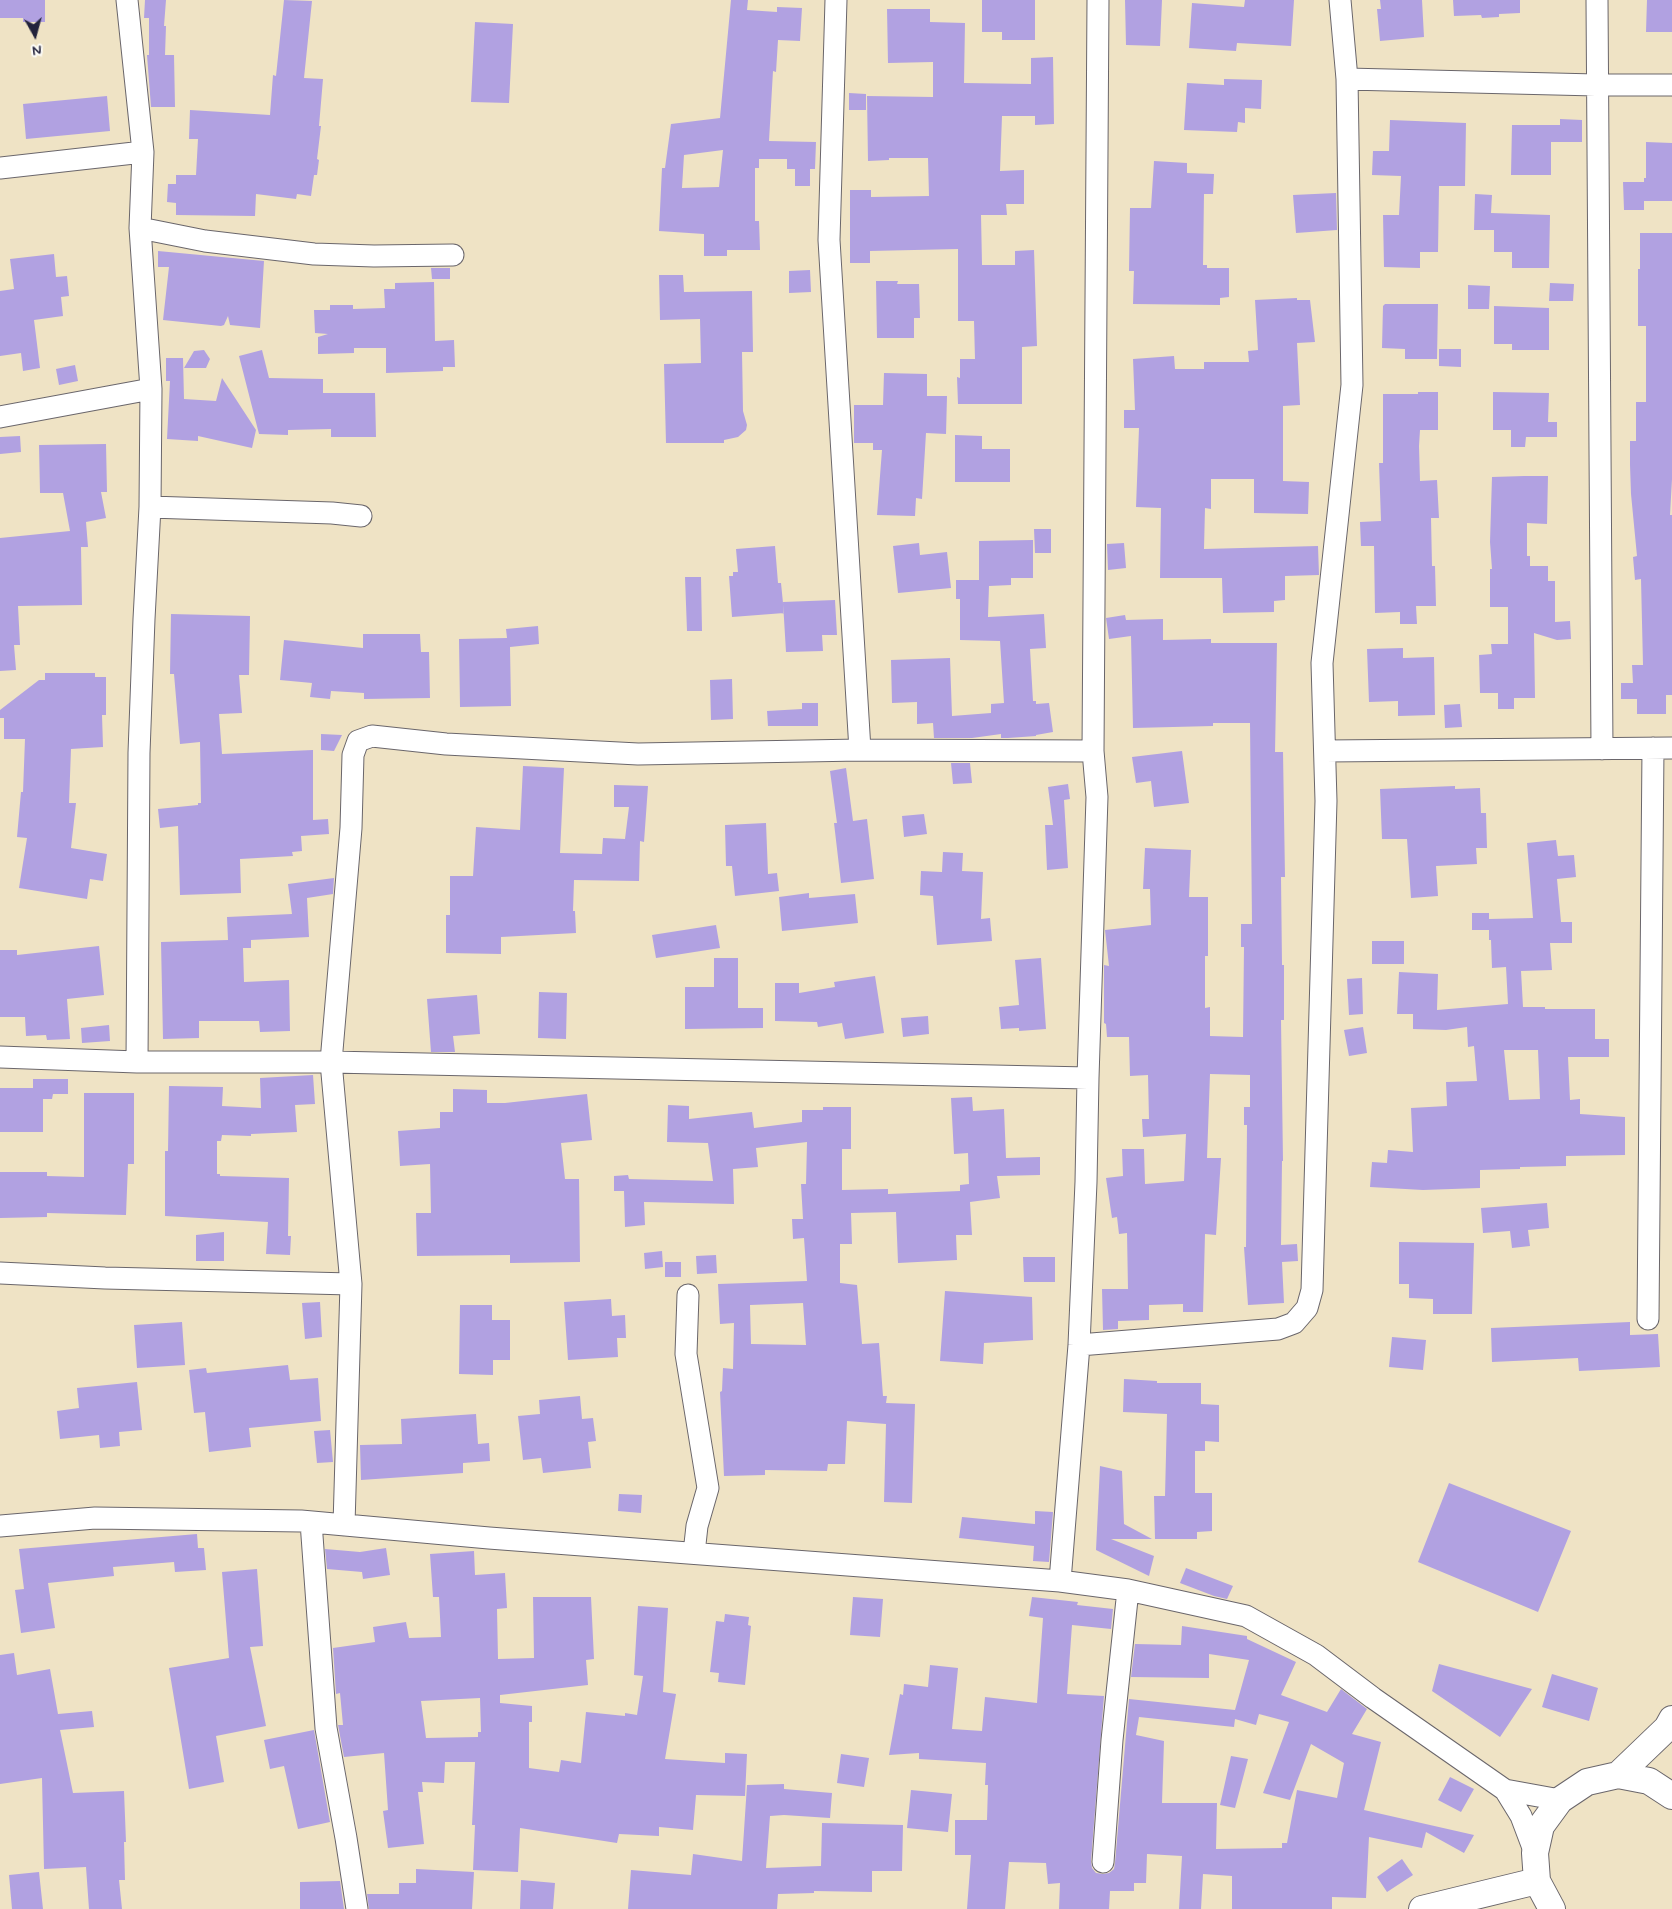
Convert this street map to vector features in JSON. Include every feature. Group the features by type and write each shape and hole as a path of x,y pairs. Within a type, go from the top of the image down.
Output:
{"main road":[{"path":"1618,1775 1668,1728 1672,1719"},
{"path":"1549,1908 1537,1881 1535,1853 1541,1826 1560,1800 1586,1782 1618,1775 1649,1781 1672,1796"},
{"path":"1422,1909 1537,1881"}],"street":[{"path":"127,0 143,152 140,228 150,389 150,507 140,754 137,1062"},
{"path":"836,0 829,240 860,750"},
{"path":"1060,1581 1079,1346 1086,1182 1097,797 1093,751 1098,0"},
{"path":"1079,1346 1278,1330 1294,1323 1307,1308 1312,1290 1326,801 1322,663 1352,385 1347,79 1340,0"},
{"path":"1597,0 1596,85 1602,749"},
{"path":"1347,79 1672,85"},
{"path":"0,168 143,152"},
{"path":"140,228 205,241 314,254 374,256 453,255"},
{"path":"0,417 150,389"},
{"path":"150,507 287,511 361,516"},
{"path":"344,1525 350,1284 332,1062 351,828 353,755 358,741 372,736 446,744 638,754 860,750 1093,751"},
{"path":"1325,751 1662,748 1648,1318"},
{"path":"0,1057 137,1062 332,1062 1088,1078"},
{"path":"0,1273 350,1284"},
{"path":"688,1295 686,1354 708,1488 696,1526 694,1553"},
{"path":"0,1526 95,1518 311,1522 489,1538 1060,1581 1128,1590 1246,1616 1316,1654 1373,1698 1506,1790 1560,1800"},
{"path":"311,1522 326,1728 357,1909"},
{"path":"1103,1862 1112,1740 1128,1590"},
{"path":"1506,1790 1521,1816 1535,1853"}],"building":[{"path":"0,0 45,0 45,22 23,22 23,18 0,18"},
{"path":"145,0 166,0 164,26 166,26 165,55 174,55 175,107 151,107 147,55 149,55 149,18 144,18"},
{"path":"284,0 312,1 304,78 323,79 319,126 321,126 317,159 319,160 317,175 314,175 311,196 297,194 296,199 256,194 255,216 176,215 176,203 167,202 168,184 176,184 176,175 196,175 198,139 189,139 190,110 270,115 273,75 276,76"},
{"path":"731,0 748,0 747,10 777,12 777,7 802,8 800,41 778,40 776,72 773,71 769,141 816,142 815,169 810,169 810,186 795,186 795,169 787,169 787,159 759,159 759,168 755,168 755,221 759,221 760,250 727,250 727,256 704,256 704,234 659,231 662,168 665,168 671,124 720,118","holes":["723,150 719,187 682,188 684,155"]},
{"path":"982,0 1035,0 1035,40 1002,40 1002,32 982,32"},
{"path":"1125,0 1162,0 1160,46 1126,45"},
{"path":"1245,0 1294,0 1291,46 1237,43 1236,51 1189,48 1192,3 1244,7"},
{"path":"1380,0 1422,0 1424,37 1380,41 1377,9 1381,9"},
{"path":"1453,0 1520,0 1520,13 1499,14 1499,17 1482,18 1481,15 1454,16"},
{"path":"1647,0 1672,0 1672,32 1646,32"},
{"path":"887,9 930,9 930,22 965,23 964,83 1031,84 1031,58 1053,57 1054,124 1035,125 1035,116 1002,116 1000,171 1024,170 1024,204 1006,204 1007,215 981,215 982,265 1015,265 1015,251 1034,250 1037,346 1022,347 1022,404 958,404 957,377 960,378 960,359 975,359 974,321 958,321 958,249 870,251 870,263 850,263 850,190 871,190 871,197 929,196 928,158 889,158 889,160 868,161 867,96 933,97 933,62 888,63"},
{"path":"475,22 513,24 509,103 471,102"},
{"path":"1224,79 1262,80 1261,109 1245,108 1245,123 1238,122 1237,132 1184,130 1187,83 1224,85"},
{"path":"849,93 866,94 866,110 849,110"},
{"path":"107,96 110,131 26,139 23,104"},
{"path":"1560,119 1582,120 1582,142 1551,142 1551,175 1511,175 1512,125 1560,125"},
{"path":"1390,120 1466,123 1465,186 1439,186 1438,252 1420,252 1420,268 1384,267 1383,215 1399,215 1401,176 1372,175 1373,151 1389,151"},
{"path":"1646,142 1672,143 1672,201 1644,201 1644,210 1624,210 1623,182 1644,182 1644,178 1646,178"},
{"path":"1154,161 1187,163 1187,173 1214,174 1213,194 1204,194 1203,265 1207,265 1207,268 1229,268 1229,297 1220,298 1220,305 1133,304 1134,271 1129,271 1130,208 1151,208"},
{"path":"1336,193 1337,230 1296,233 1293,195"},
{"path":"1475,194 1492,195 1491,213 1550,215 1549,268 1512,268 1512,252 1494,252 1494,230 1474,230"},
{"path":"1640,233 1672,233 1672,479 1670,515 1672,515 1672,695 1666,695 1666,714 1637,714 1637,699 1621,699 1621,683 1633,683 1632,665 1643,665 1641,579 1635,580 1633,557 1637,556 1630,465 1630,441 1636,441 1636,402 1646,402 1646,326 1638,326"},
{"path":"158,251 264,261 260,328 230,325 228,316 224,325 221,326 163,320 169,267 158,267"},
{"path":"54,254 56,277 67,276 69,296 61,297 63,316 34,320 40,368 23,371 21,353 0,356 0,291 14,289 10,259"},
{"path":"431,268 450,268 450,279 432,279"},
{"path":"810,270 811,292 789,293 789,271"},
{"path":"659,275 683,275 684,292 752,291 753,352 742,352 743,411 747,425 746,430 738,437 724,440 724,443 666,443 664,364 701,363 700,319 660,320"},
{"path":"876,281 898,281 897,284 919,284 920,318 914,318 914,338 877,338"},
{"path":"434,282 435,341 454,340 455,367 443,367 443,371 386,373 386,348 354,348 354,353 318,354 318,337 328,334 315,333 314,310 330,310 330,305 353,305 353,309 385,308 384,289 395,289 395,283"},
{"path":"1550,283 1574,284 1573,301 1549,301"},
{"path":"1468,285 1490,286 1489,309 1468,309"},
{"path":"1297,298 1297,300 1310,300 1315,342 1297,343 1300,405 1283,406 1283,481 1309,482 1308,514 1254,513 1254,479 1211,479 1211,509 1205,508 1204,549 1318,546 1319,575 1285,576 1285,600 1274,601 1274,612 1223,613 1222,578 1160,578 1161,508 1136,507 1139,428 1124,428 1124,410 1135,410 1133,359 1174,356 1175,369 1204,369 1204,362 1249,362 1248,351 1258,350 1255,300"},
{"path":"1385,304 1438,304 1437,359 1405,359 1405,349 1382,348 1383,306"},
{"path":"1494,306 1549,308 1549,350 1512,350 1512,344 1494,344"},
{"path":"1439,349 1461,349 1461,367 1439,366"},
{"path":"204,350 210,359 206,368 184,368 194,351"},
{"path":"262,350 269,378 323,379 323,393 375,393 376,437 331,437 331,429 288,430 288,435 259,434 239,356"},
{"path":"166,358 183,358 184,399 216,401 222,378 256,430 252,448 198,436 198,441 167,439 170,381 166,381"},
{"path":"75,365 78,381 59,385 56,369"},
{"path":"884,373 927,374 927,396 947,396 946,434 926,433 922,499 916,498 915,516 877,515 882,450 873,450 873,443 854,443 854,405 883,405"},
{"path":"1418,392 1438,392 1438,430 1420,430 1419,446 1420,481 1437,480 1439,518 1431,518 1432,566 1435,566 1436,606 1416,606 1417,624 1400,624 1400,612 1375,613 1374,546 1361,546 1360,522 1381,521 1379,463 1383,463 1383,394 1418,394"},
{"path":"1493,392 1549,393 1548,422 1557,422 1557,437 1526,437 1525,447 1511,447 1511,430 1493,430"},
{"path":"955,435 982,436 982,449 1010,449 1010,482 955,482"},
{"path":"20,436 21,452 0,454 0,437"},
{"path":"106,444 107,492 101,492 106,518 86,522 88,547 81,547 82,605 18,606 20,645 14,645 16,670 0,671 0,538 70,531 63,493 40,493 39,445"},
{"path":"1548,476 1547,524 1527,523 1527,556 1530,556 1530,566 1548,566 1548,581 1555,581 1555,622 1570,621 1571,639 1557,640 1534,633 1535,698 1514,698 1514,709 1498,709 1498,693 1480,693 1479,655 1492,654 1491,644 1508,644 1508,607 1490,607 1492,477"},
{"path":"1034,529 1051,529 1051,553 1035,553"},
{"path":"1033,540 1033,578 1011,578 1011,585 989,586 988,617 1044,614 1046,648 1030,649 1033,701 1036,701 1036,704 1049,703 1053,732 1036,736 1008,738 1001,738 1001,734 972,738 934,738 933,723 917,724 917,702 892,703 891,660 950,658 952,716 991,713 991,704 1004,703 1000,641 960,640 960,599 956,599 956,580 979,580 979,541"},
{"path":"919,543 920,555 947,552 951,588 898,593 893,546"},
{"path":"1124,543 1126,568 1108,570 1107,544"},
{"path":"775,546 778,583 781,583 784,613 732,617 729,576 733,576 733,572 738,572 736,549"},
{"path":"685,577 701,577 702,631 687,631"},
{"path":"835,600 837,635 822,635 823,651 786,652 783,602"},
{"path":"171,614 250,616 249,675 239,675 242,713 219,714 222,754 313,750 313,820 328,819 329,834 301,836 302,851 292,852 293,856 240,859 241,893 180,895 178,826 160,828 158,809 198,805 198,803 201,803 200,742 180,744 174,674 170,674"},
{"path":"1125,615 1126,620 1163,619 1163,640 1211,639 1211,643 1277,643 1275,752 1283,752 1285,877 1281,877 1284,1020 1281,1020 1283,1161 1281,1245 1297,1244 1298,1261 1282,1262 1284,1303 1248,1305 1244,1247 1246,1247 1247,1125 1244,1125 1244,1107 1250,1107 1250,1075 1210,1074 1207,1158 1221,1158 1216,1235 1205,1234 1203,1312 1183,1312 1183,1304 1149,1305 1149,1320 1118,1321 1118,1329 1103,1330 1102,1289 1128,1289 1127,1233 1119,1234 1117,1217 1112,1218 1106,1178 1123,1176 1122,1149 1144,1149 1145,1184 1184,1181 1186,1134 1143,1137 1142,1119 1149,1119 1148,1075 1130,1076 1129,1037 1107,1037 1106,1024 1104,1023 1104,965 1109,966 1105,930 1151,925 1150,889 1143,889 1145,848 1191,850 1189,897 1208,897 1208,956 1205,956 1205,1008 1210,1007 1210,1036 1243,1037 1244,947 1241,947 1241,924 1252,924 1250,723 1213,723 1213,726 1133,728 1131,636 1109,639 1106,618"},
{"path":"538,626 539,644 510,647 511,706 460,707 459,639 507,638 506,629"},
{"path":"363,634 420,634 421,652 429,652 430,698 364,699 364,693 331,691 330,699 310,697 312,683 280,680 284,640 363,648"},
{"path":"1403,648 1403,658 1434,657 1435,715 1398,716 1398,701 1369,702 1367,649"},
{"path":"45,673 95,673 95,677 106,677 106,715 102,715 103,747 71,749 69,803 76,803 71,848 107,854 103,881 90,879 87,899 19,888 27,838 17,837 21,792 23,792 25,739 4,739 4,718 0,718 0,710 39,680 45,680"},
{"path":"732,679 733,719 711,720 710,680"},
{"path":"802,703 818,703 818,726 768,726 767,711 802,709"},
{"path":"1460,704 1462,727 1445,728 1444,705"},
{"path":"321,734 342,735 334,751 321,750"},
{"path":"1182,751 1189,803 1154,807 1151,781 1136,783 1132,757"},
{"path":"951,763 970,763 972,783 953,784"},
{"path":"523,766 564,768 560,853 602,854 603,838 625,839 629,807 614,807 614,785 648,786 644,842 640,841 639,881 574,880 573,911 575,911 576,933 501,937 501,954 446,953 446,915 450,915 450,876 473,876 476,827 520,830"},
{"path":"846,768 853,821 867,819 874,879 841,883 834,823 837,823 830,771"},
{"path":"1068,784 1070,799 1064,800 1068,868 1047,870 1045,825 1053,825 1048,787"},
{"path":"1455,786 1455,789 1480,788 1481,813 1486,813 1487,848 1476,848 1477,864 1436,866 1438,896 1411,898 1407,839 1382,839 1380,789"},
{"path":"924,814 927,834 904,837 902,816"},
{"path":"766,823 768,874 777,873 779,891 735,896 732,866 726,866 725,825"},
{"path":"1556,840 1558,856 1574,855 1576,877 1557,879 1561,922 1572,922 1572,943 1550,943 1552,970 1521,971 1523,1007 1595,1009 1595,1039 1609,1039 1609,1057 1568,1057 1570,1100 1580,1099 1580,1114 1625,1117 1625,1155 1566,1156 1566,1166 1480,1170 1480,1188 1423,1190 1370,1187 1372,1162 1387,1163 1388,1150 1413,1152 1411,1108 1447,1106 1446,1082 1477,1081 1474,1046 1468,1047 1467,1027 1446,1030 1413,1029 1413,1014 1397,1014 1399,972 1438,974 1437,1010 1508,1004 1506,967 1492,968 1489,930 1472,930 1472,913 1489,913 1489,919 1533,918 1527,843","holes":["1504,1050 1538,1050 1540,1099 1509,1100"]},
{"path":"943,852 963,853 962,871 983,872 981,919 990,918 992,941 937,945 933,896 920,895 921,871 942,872"},
{"path":"334,878 333,894 307,898 309,937 251,940 251,948 243,948 244,982 289,980 290,1031 260,1032 259,1021 199,1021 199,1038 163,1039 161,942 228,940 227,917 292,914 288,884"},
{"path":"809,893 809,898 855,894 858,923 782,931 779,897"},
{"path":"716,925 720,948 656,958 652,935"},
{"path":"1372,941 1404,941 1404,964 1372,964"},
{"path":"99,946 104,995 67,999 70,1039 47,1040 46,1035 26,1036 25,1017 0,1017 0,950 17,950 17,955"},
{"path":"714,958 738,958 738,1008 763,1008 763,1028 685,1029 685,987 714,987"},
{"path":"1041,958 1046,1029 1019,1031 1019,1028 1001,1029 999,1007 1019,1005 1015,960"},
{"path":"875,976 884,1033 845,1039 842,1023 818,1027 817,1022 775,1021 775,983 799,983 799,993 835,987 834,982"},
{"path":"1362,978 1363,1014 1349,1015 1347,979"},
{"path":"539,992 567,993 566,1039 538,1038"},
{"path":"477,995 480,1034 453,1036 455,1052 431,1052 427,999"},
{"path":"928,1016 929,1034 903,1037 901,1018"},
{"path":"109,1025 110,1041 82,1043 81,1028"},
{"path":"1363,1027 1367,1053 1349,1056 1344,1030"},
{"path":"313,1075 315,1104 295,1105 297,1132 251,1134 251,1136 222,1135 221,1141 217,1141 217,1174 220,1174 220,1176 289,1178 288,1236 291,1236 290,1255 266,1254 268,1222 165,1216 165,1151 168,1151 169,1086 223,1087 222,1106 261,1108 260,1078"},
{"path":"33,1079 68,1079 68,1094 53,1094 52,1099 43,1099 43,1132 0,1132 0,1088 33,1088"},
{"path":"453,1089 487,1090 487,1103 505,1103 587,1094 592,1140 561,1143 565,1179 579,1179 580,1262 510,1263 510,1255 417,1256 416,1213 431,1213 430,1164 400,1166 398,1131 440,1128 440,1112 453,1112"},
{"path":"84,1093 134,1093 134,1164 128,1164 126,1215 47,1213 47,1217 0,1218 0,1172 47,1172 47,1176 84,1177"},
{"path":"972,1097 973,1111 1004,1109 1006,1158 1040,1157 1040,1175 997,1176 1000,1198 970,1202 972,1235 956,1235 957,1260 898,1263 896,1212 851,1213 852,1244 840,1244 840,1283 857,1285 862,1344 879,1343 883,1396 887,1396 886,1403 915,1404 912,1503 884,1502 886,1424 847,1421 845,1464 828,1464 827,1471 765,1470 765,1475 724,1476 720,1392 722,1391 723,1368 733,1369 734,1323 720,1324 718,1284 807,1281 804,1238 793,1239 792,1219 803,1219 801,1184 806,1184 807,1142 756,1148 758,1167 733,1169 734,1204 644,1202 645,1225 625,1227 624,1191 614,1191 614,1176 628,1175 629,1179 713,1181 708,1143 667,1142 668,1105 689,1106 689,1119 752,1112 754,1128 802,1122 802,1110 823,1110 823,1107 851,1107 851,1149 842,1149 842,1190 888,1189 888,1194 960,1191 960,1185 969,1184 968,1153 954,1154 951,1098","holes":["803,1303 806,1345 751,1344 750,1305"]},
{"path":"1547,1203 1549,1228 1528,1230 1530,1246 1512,1248 1510,1231 1483,1233 1481,1208"},
{"path":"224,1232 224,1261 196,1261 196,1235"},
{"path":"1399,1242 1474,1243 1472,1314 1433,1314 1433,1299 1409,1298 1409,1284 1399,1284"},
{"path":"662,1251 663,1267 645,1269 644,1253"},
{"path":"716,1255 717,1273 697,1274 696,1256"},
{"path":"1023,1257 1055,1257 1055,1282 1024,1282"},
{"path":"665,1262 681,1262 681,1277 665,1277"},
{"path":"945,1291 1032,1297 1033,1340 984,1343 983,1364 940,1361"},
{"path":"611,1299 612,1316 625,1315 626,1338 617,1338 618,1357 568,1360 564,1302"},
{"path":"320,1302 322,1337 305,1339 302,1303"},
{"path":"460,1305 492,1305 492,1320 510,1320 510,1360 493,1360 493,1375 459,1374"},
{"path":"182,1322 185,1365 137,1368 134,1325"},
{"path":"1630,1322 1630,1335 1658,1334 1660,1367 1579,1371 1578,1358 1492,1362 1491,1328"},
{"path":"1392,1337 1426,1340 1423,1370 1389,1367"},
{"path":"288,1365 290,1380 318,1378 321,1421 249,1428 251,1447 209,1452 205,1412 194,1413 189,1370 206,1368 207,1373"},
{"path":"1124,1379 1157,1381 1157,1383 1201,1383 1201,1404 1219,1405 1219,1442 1205,1441 1205,1451 1195,1451 1195,1493 1212,1493 1212,1531 1197,1532 1197,1539 1155,1539 1154,1496 1165,1496 1167,1414 1123,1412"},
{"path":"137,1382 142,1430 119,1432 120,1446 100,1448 99,1435 60,1439 57,1411 79,1408 77,1388"},
{"path":"580,1396 582,1419 593,1418 596,1441 588,1442 591,1468 543,1473 541,1458 523,1460 518,1416 540,1414 539,1400"},
{"path":"476,1414 478,1444 489,1443 490,1461 463,1463 463,1473 361,1480 360,1445 402,1444 401,1419"},
{"path":"330,1430 333,1462 317,1463 314,1431"},
{"path":"1100,1466 1122,1471 1124,1524 1152,1539 1111,1539 1154,1556 1149,1576 1096,1550"},
{"path":"1449,1483 1571,1531 1538,1612 1418,1562"},
{"path":"619,1494 642,1495 641,1513 618,1511"},
{"path":"1035,1511 1053,1512 1049,1562 1033,1561 1034,1546 959,1538 962,1517 1035,1524"},
{"path":"197,1534 198,1548 204,1548 206,1570 175,1572 174,1562 113,1567 114,1576 48,1583 55,1628 21,1633 15,1590 24,1589 19,1549"},
{"path":"386,1548 390,1575 363,1579 362,1572 327,1569 325,1549 360,1552"},
{"path":"474,1551 475,1575 505,1573 507,1608 497,1609 498,1659 534,1658 533,1597 591,1597 594,1659 586,1660 588,1685 500,1695 500,1703 532,1706 532,1722 529,1722 529,1768 559,1772 561,1760 581,1763 586,1712 625,1716 625,1713 637,1715 643,1676 634,1675 638,1606 668,1608 663,1692 676,1694 665,1759 725,1763 725,1753 747,1754 745,1796 696,1795 693,1830 659,1827 659,1836 619,1834 617,1843 520,1828 518,1872 473,1870 475,1825 472,1825 475,1762 445,1762 444,1783 422,1782 423,1792 418,1792 424,1844 388,1848 383,1811 388,1810 384,1753 344,1757 338,1725 343,1725 340,1693 336,1694 333,1648 375,1642 373,1627 406,1622 409,1638 441,1637 439,1597 433,1597 430,1554","holes":["480,1698 481,1732 478,1732 478,1737 426,1738 421,1701"]},
{"path":"1186,1568 1233,1586 1227,1599 1180,1583"},
{"path":"257,1569 263,1646 250,1647 266,1726 216,1736 224,1782 189,1789 169,1668 229,1658 222,1572"},
{"path":"853,1597 883,1599 880,1637 850,1635"},
{"path":"1032,1597 1078,1602 1077,1605 1113,1609 1111,1629 1072,1625 1067,1694 1104,1696 1091,1861 1092,1868 1096,1873 1109,1873 1114,1869 1129,1699 1235,1710 1249,1660 1209,1654 1209,1678 1131,1677 1135,1644 1181,1645 1182,1626 1247,1636 1247,1639 1296,1662 1281,1695 1327,1712 1341,1689 1367,1709 1352,1734 1381,1742 1364,1810 1474,1835 1464,1853 1426,1832 1422,1848 1369,1837 1366,1898 1332,1897 1332,1909 1232,1909 1232,1876 1203,1874 1201,1909 1179,1909 1182,1856 1147,1854 1146,1883 1134,1883 1134,1891 1110,1891 1109,1909 1059,1909 1060,1883 1048,1884 1046,1863 1009,1862 1005,1909 967,1909 971,1855 955,1855 955,1820 987,1820 988,1785 985,1785 986,1763 919,1759 919,1753 889,1755 900,1694 903,1695 904,1684 928,1687 930,1665 958,1668 952,1729 982,1731 985,1697 1037,1703 1043,1618 1029,1616","holes":["1259,1714 1289,1722 1263,1793 1290,1800 1311,1744 1344,1763 1337,1798 1297,1790 1287,1843 1282,1843 1282,1848 1216,1849 1217,1803 1162,1803 1164,1741 1136,1735 1139,1717 1234,1727 1235,1719 1256,1725"]},
{"path":"725,1614 749,1617 748,1625 751,1626 745,1685 718,1682 719,1673 710,1672 716,1621 724,1622"},
{"path":"14,1653 17,1675 50,1669 58,1714 92,1711 94,1727 60,1730 73,1793 124,1791 125,1880 119,1880 122,1909 89,1909 86,1867 44,1869 42,1778 0,1784 0,1655"},
{"path":"1439,1664 1532,1689 1500,1737 1432,1691"},
{"path":"1552,1674 1598,1688 1589,1721 1542,1707"},
{"path":"314,1730 330,1822 298,1829 284,1766 270,1769 264,1740"},
{"path":"841,1754 869,1758 864,1787 837,1783"},
{"path":"1231,1756 1248,1759 1235,1808 1220,1805"},
{"path":"1450,1777 1474,1789 1461,1812 1438,1800"},
{"path":"784,1784 784,1789 832,1793 830,1818 770,1816 766,1868 821,1866 822,1823 903,1825 902,1871 872,1871 872,1892 814,1891 814,1893 778,1894 777,1909 628,1909 631,1870 691,1875 693,1854 742,1861 747,1785"},
{"path":"911,1790 952,1794 948,1832 907,1828"},
{"path":"1402,1859 1413,1875 1387,1892 1377,1877"},
{"path":"416,1869 474,1872 472,1909 369,1909 367,1894 399,1894 399,1883 416,1883"},
{"path":"39,1872 43,1909 12,1909 9,1875"},
{"path":"521,1880 555,1883 553,1909 520,1909"},
{"path":"340,1881 344,1909 300,1909 300,1882"}]}
